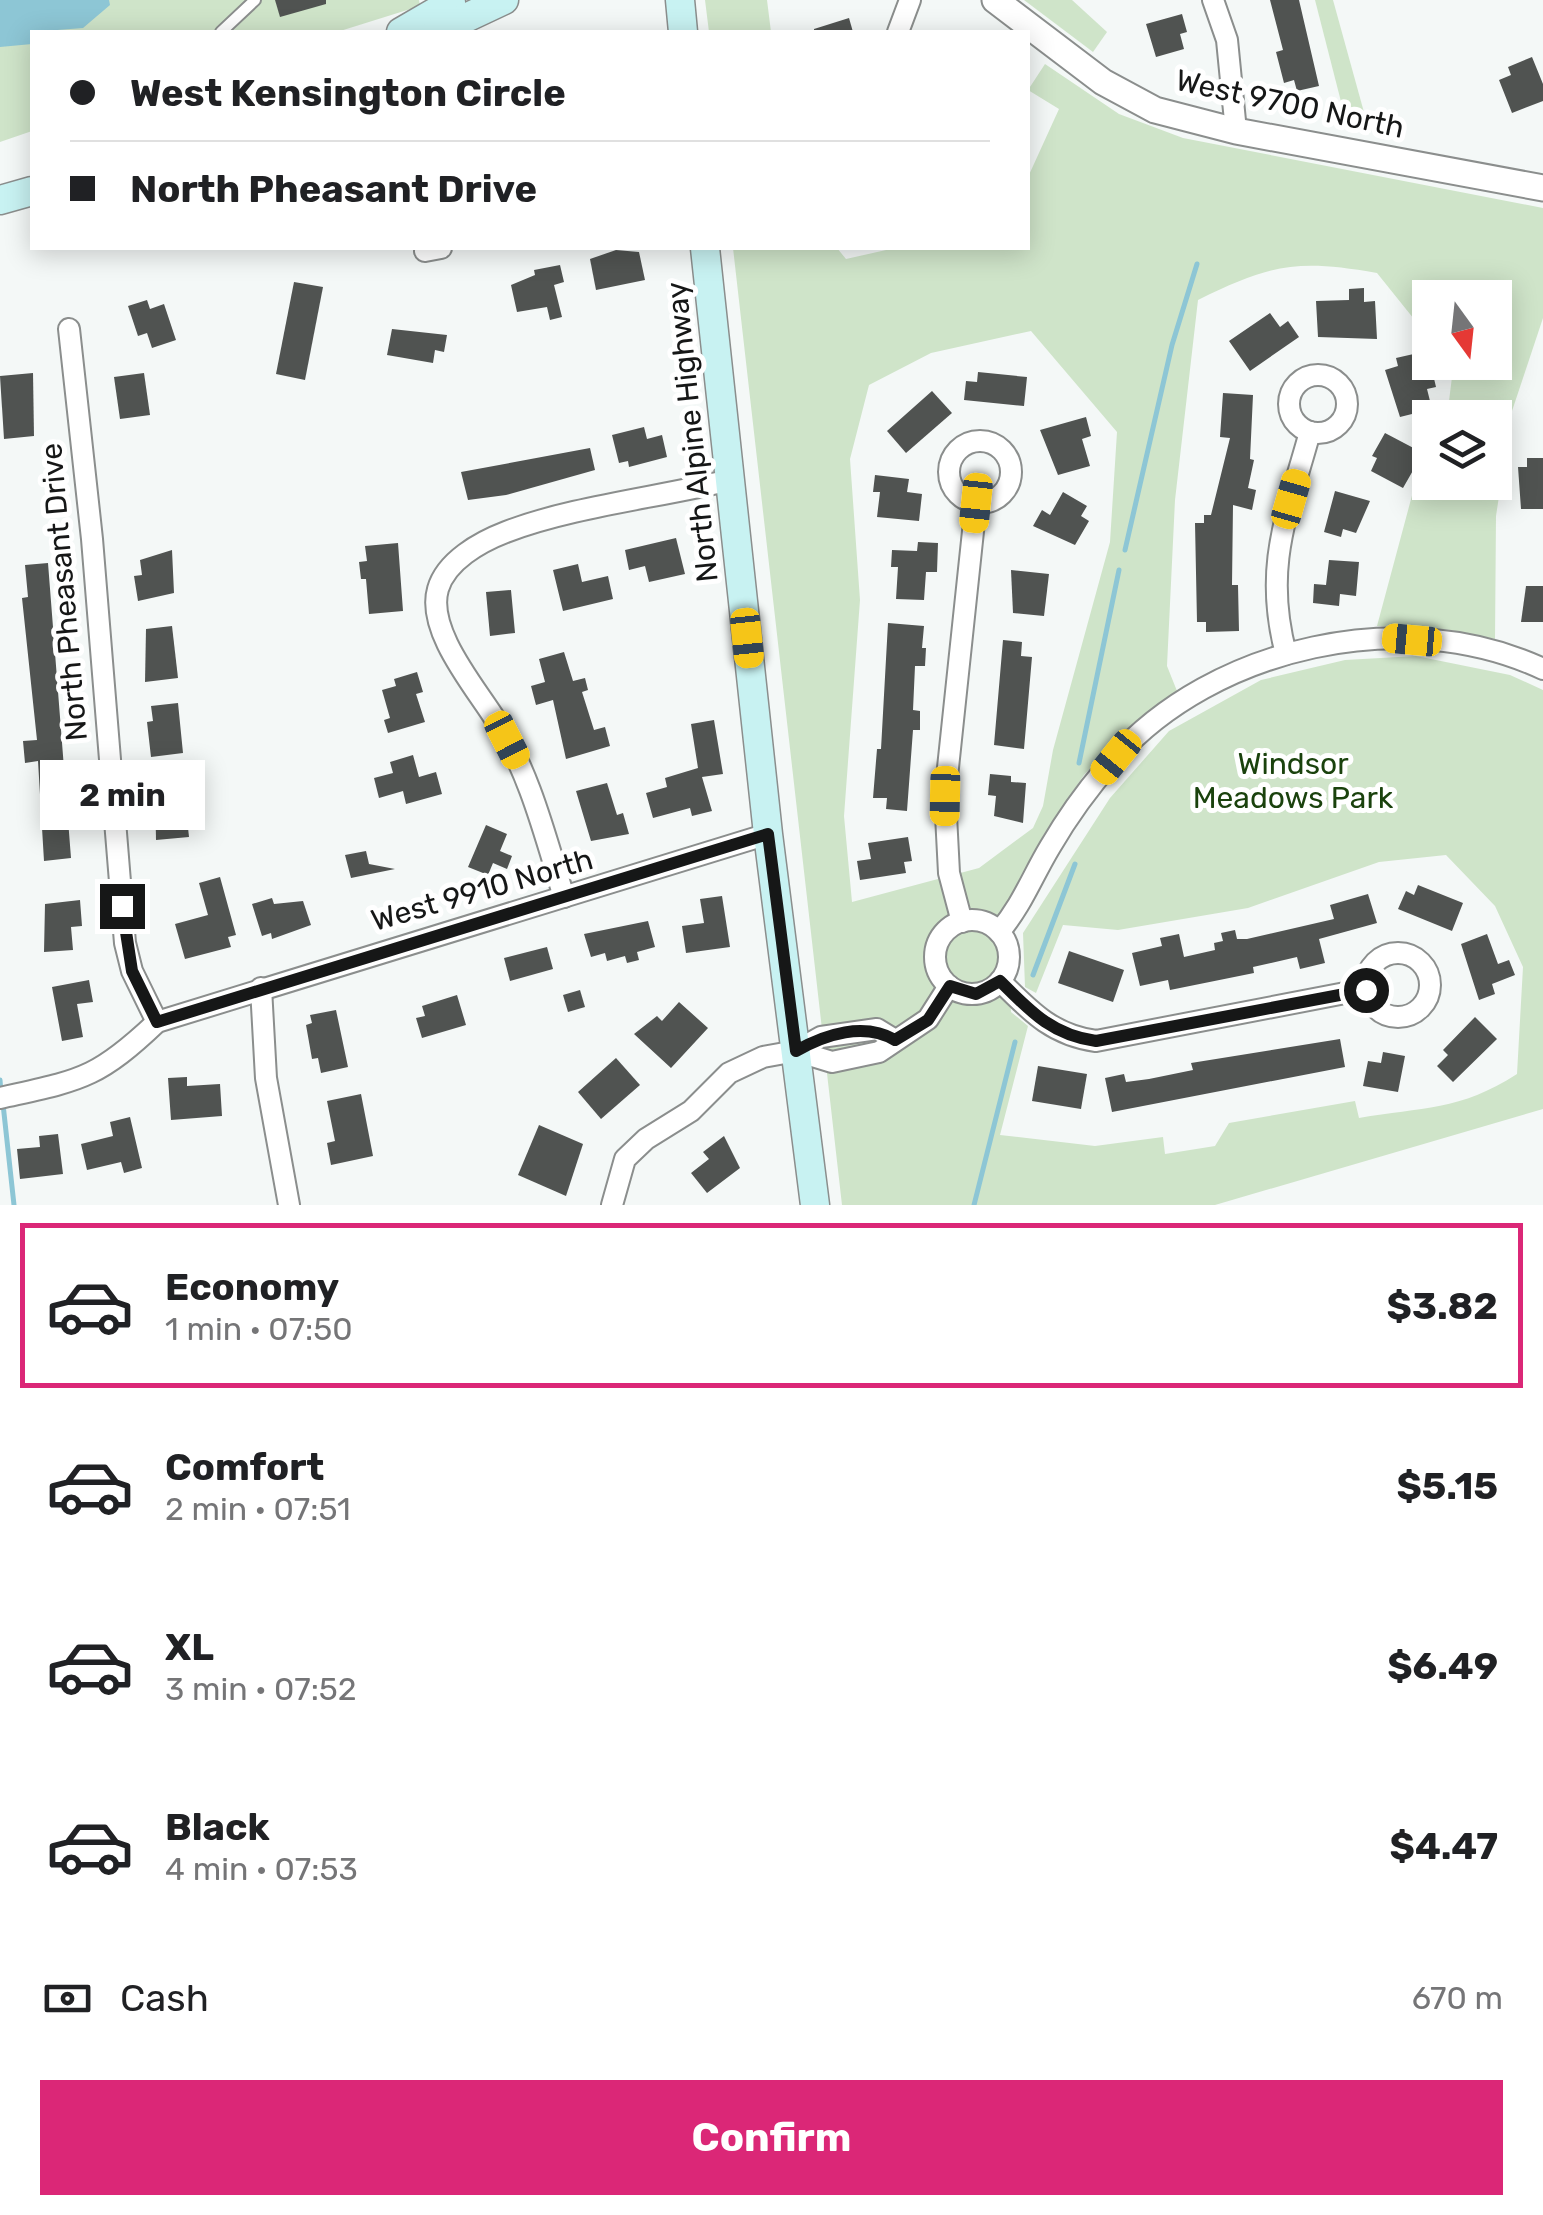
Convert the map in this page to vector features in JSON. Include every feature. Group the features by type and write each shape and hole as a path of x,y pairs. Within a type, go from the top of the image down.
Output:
{"main road":[{"path":"404,30 457,0"},
{"path":"440,30 504,0"},
{"path":"680,0 683,30"},
{"path":"0,200 30,192"},
{"path":"0,211 30,203"},
{"name":"North Alpine Highway","path":"705,250 768,834 816,1205"}],"street":[{"path":"899,30 910,0"},
{"name":"West 9700 North","path":"995,0 1124,94 1156,110 1236,131 1543,188"},
{"path":"1214,0 1227,40 1236,131"},
{"name":"North Pheasant Drive","path":"69,329 92,539 125,943 144,1001 157,1022"},
{"path":"1286,654 1274,610 1274,574 1310,432"},
{"path":"564,897 521,768 443,633 436,592 446,571 472,549 507,531 730,480"},
{"path":"962,922 949,873 945,796 976,503"},
{"path":"999,932 1020,908 1048,850 1078,803 1116,757 1189,698 1286,654 1390,638 1485,650 1543,669"},
{"name":"West 9910 North","path":"157,1022 768,834"},
{"path":"962,922 982,922 999,932 1009,956 1000,981 976,994 950,986 938,970 936,950 945,933 962,922"},
{"path":"1000,981 1034,1018 1077,1038 1096,1041 1366,990"},
{"path":"612,1205 625,1158 646,1139 690,1111 729,1074 763,1057 796,1051 832,1062 879,1052 928,1020 950,986"},
{"path":"261,988 266,1078 289,1205"},
{"path":"11,1096 83,1080 107,1066 157,1022"}],"lane":[{"path":"223,30 255,0"}],"green space":[{"path":"0,0 419,0 420,6 343,30 30,30 30,132 0,142"},
{"path":"705,0 767,0 771,30 709,30"},
{"path":"1024,0 1072,0 1107,32 1093,52"},
{"path":"1315,0 1333,0 1370,134 1348,129"},
{"name":"Windsor Meadows Park","path":"1045,64 1119,114 1183,138 1543,208 1543,318 1512,411 1512,400 1449,400 1452,380 1512,380 1512,280 1412,280 1412,317 1377,273 1326,266 1266,272 1198,300 1175,500 1167,666 1177,691 1128,729 1084,775 1044,834 1006,908 1011,1012 1028,1026 1000,1135 1095,1146 1163,1137 1165,1154 1215,1146 1229,1123 1355,1101 1359,1118 1422,1109 1477,1095 1517,1074 1523,967 1495,906 1446,855 1379,862 1248,908 1118,930 1063,925 1036,993 1025,987 1023,933 1110,798 1169,731 1261,680 1345,660 1416,656 1510,675 1543,690 1543,1109 1215,1205 842,1205 733,250 839,250 846,259 886,250 1030,250 1030,173 1059,109 1030,91","holes":["1031,331 1117,432 1110,542 1053,750 1043,806 1033,828 979,868 852,902 844,816 860,600 850,459 869,385 931,353"]},
{"path":"1412,495 1412,500 1498,500 1495,639 1450,630 1377,626"}],"water":[{"path":"0,0 109,0 110,5 83,28 30,30 30,44 0,47"}],"building":[{"path":"275,0 326,0 326,4 280,17"},
{"path":"1270,0 1299,0 1319,86 1297,91 1294,80 1284,83 1276,52 1283,50"},
{"path":"1182,14 1187,32 1180,34 1184,49 1156,57 1146,24"},
{"path":"849,18 852,30 814,30"},
{"path":"1532,57 1543,84 1543,101 1512,113 1499,80 1511,75 1508,67"},
{"path":"616,250 639,252 645,280 596,290 590,259"},
{"path":"560,265 564,282 554,285 562,317 550,320 547,307 517,312 511,285 535,275 534,270"},
{"path":"294,282 323,287 305,380 276,374"},
{"path":"1364,288 1364,302 1375,301 1377,339 1318,337 1316,301 1349,300 1349,289"},
{"path":"147,300 150,309 164,304 176,340 152,348 147,333 138,336 128,306"},
{"path":"1270,313 1280,327 1288,321 1299,337 1250,371 1229,341"},
{"path":"392,329 447,335 444,352 435,350 433,363 387,355"},
{"path":"1412,354 1412,380 1434,380 1436,387 1427,389 1430,400 1412,400 1412,414 1400,417 1385,370 1398,366 1396,358"},
{"path":"978,372 1027,377 1024,406 964,400 966,381 977,382"},
{"path":"33,373 34,436 4,439 0,376"},
{"path":"144,373 150,415 120,419 114,377"},
{"path":"932,391 952,413 906,453 887,431"},
{"path":"1223,393 1253,395 1250,459 1254,460 1248,488 1256,490 1252,510 1233,505 1232,585 1238,585 1239,631 1206,632 1206,622 1197,622 1195,523 1204,523 1204,515 1211,515 1230,438 1220,437"},
{"path":"1086,417 1091,436 1082,439 1090,466 1058,475 1040,430"},
{"path":"644,427 647,439 662,435 667,457 629,467 628,461 619,463 612,435"},
{"path":"1385,433 1412,447 1412,472 1403,488 1371,471 1377,458 1372,456"},
{"path":"590,448 595,470 506,495 468,500 461,472"},
{"path":"1527,458 1543,458 1543,509 1521,509 1518,467 1527,467"},
{"path":"875,475 909,479 907,492 922,494 919,521 877,517 880,492 873,492"},
{"path":"1335,491 1370,501 1356,533 1343,529 1341,537 1324,532"},
{"path":"1063,492 1087,506 1081,516 1089,521 1075,545 1033,526 1042,510 1050,515"},
{"path":"676,538 685,574 649,582 645,566 629,570 625,550"},
{"path":"918,542 938,543 937,572 926,572 924,600 896,599 898,567 891,567 892,550 917,551"},
{"path":"398,543 403,611 369,614 366,579 361,579 359,562 367,561 365,546"},
{"path":"172,550 174,593 138,601 134,576 142,575 140,560"},
{"path":"1329,560 1359,562 1356,596 1340,594 1339,606 1313,603 1314,584 1326,585"},
{"path":"48,563 71,858 44,861 38,761 25,763 23,741 37,740 22,598 28,597 25,565"},
{"path":"578,564 582,582 608,576 613,599 563,611 553,570"},
{"path":"1011,570 1049,574 1044,616 1013,613"},
{"path":"1526,586 1543,586 1543,622 1521,622"},
{"path":"511,590 515,633 490,636 486,592"},
{"path":"888,623 924,626 925,666 915,666 913,710 920,711 920,730 913,730 907,811 886,809 887,798 873,798 877,749 881,749"},
{"path":"172,626 178,678 145,682 146,629"},
{"path":"1003,640 1022,642 1021,656 1032,657 1024,749 994,745"},
{"path":"564,652 573,681 585,678 588,690 582,692 594,730 605,727 610,746 566,759 553,700 536,705 531,686 545,682 539,659"},
{"path":"417,672 423,692 416,694 425,722 388,733 384,720 390,718 382,690 396,686 394,679"},
{"path":"178,703 183,753 151,757 147,722 153,721 151,706"},
{"path":"714,720 723,774 702,777 712,811 692,816 690,808 653,818 646,793 667,787 665,778 698,768 691,724"},
{"path":"413,755 419,777 436,772 442,794 406,804 403,791 379,798 374,778 393,773 390,762"},
{"path":"990,774 1011,776 1011,782 1026,783 1023,823 994,816 996,796 988,795"},
{"path":"183,782 189,837 156,840 155,785"},
{"path":"607,783 617,815 623,813 629,834 591,841 576,791"},
{"path":"486,825 507,834 500,851 512,856 507,869 493,863 488,875 468,867"},
{"path":"908,837 912,861 904,862 906,873 860,880 857,861 871,859 868,843"},
{"path":"366,851 369,864 395,869 351,878 345,855"},
{"path":"220,877 236,935 228,937 231,947 185,959 175,924 208,915 199,883"},
{"path":"1418,885 1463,903 1452,931 1398,909 1406,891 1414,895"},
{"path":"1368,894 1377,923 1319,939 1325,963 1300,969 1297,957 1253,967 1254,973 1170,990 1168,980 1140,986 1132,953 1162,946 1160,938 1179,934 1184,957 1215,950 1214,943 1223,941 1221,933 1235,930 1237,939 1247,939 1334,919 1330,905"},
{"path":"722,896 730,947 686,953 682,926 704,923 700,899"},
{"path":"272,898 274,904 303,901 311,925 272,939 271,933 262,936 252,904"},
{"path":"80,900 82,926 71,927 73,950 44,952 45,904"},
{"path":"648,921 655,947 637,952 639,960 627,963 625,956 607,961 605,953 591,957 584,934"},
{"path":"1487,934 1498,964 1509,960 1515,975 1492,984 1495,994 1479,1000 1461,944"},
{"path":"547,947 553,969 510,981 504,958"},
{"path":"1069,951 1124,970 1113,1002 1058,983"},
{"path":"89,980 93,1002 77,1004 83,1037 62,1041 52,987"},
{"path":"580,990 585,1007 568,1012 563,995"},
{"path":"457,995 466,1025 422,1038 416,1018 425,1016 422,1006"},
{"path":"679,1002 708,1028 671,1068 634,1034 657,1016 662,1021"},
{"path":"336,1010 348,1067 321,1073 318,1058 312,1059 306,1025 312,1023 310,1015"},
{"path":"1475,1017 1497,1039 1453,1082 1437,1066 1448,1055 1443,1050"},
{"path":"1340,1039 1345,1067 1112,1112 1105,1078 1124,1074 1126,1082 1149,1079 1193,1070 1191,1063"},
{"path":"1383,1052 1405,1056 1398,1092 1363,1086 1368,1061 1381,1063"},
{"path":"616,1058 640,1085 601,1119 578,1092"},
{"path":"1038,1066 1087,1074 1081,1109 1032,1101"},
{"path":"187,1077 187,1086 220,1084 222,1116 171,1120 168,1078"},
{"path":"361,1094 373,1156 331,1165 327,1143 335,1141 327,1101"},
{"path":"130,1117 142,1168 124,1173 121,1162 87,1170 81,1144 113,1136 110,1122"},
{"path":"539,1125 583,1144 566,1196 518,1175"},
{"path":"58,1134 63,1174 20,1179 17,1149 40,1147 39,1136"},
{"path":"724,1136 740,1168 707,1193 691,1173 709,1159 703,1152"}],"waterway":[{"path":"1125,550 1172,345 1197,264"},
{"path":"1079,763 1119,570"},
{"path":"1033,975 1075,864"},
{"path":"974,1205 1015,1042"},
{"path":"0,1080 1,1093"},
{"path":"3,1104 14,1205"}],"route":[{"path":"122,906 132,971 157,1022 450,929 744,845 768,834 796,1051 821,1037 877,1029 895,1040 928,1020 950,986 976,994 994,988 1000,981 1034,1018 1077,1038 1096,1041 1119,1040 1366,990"}]}
